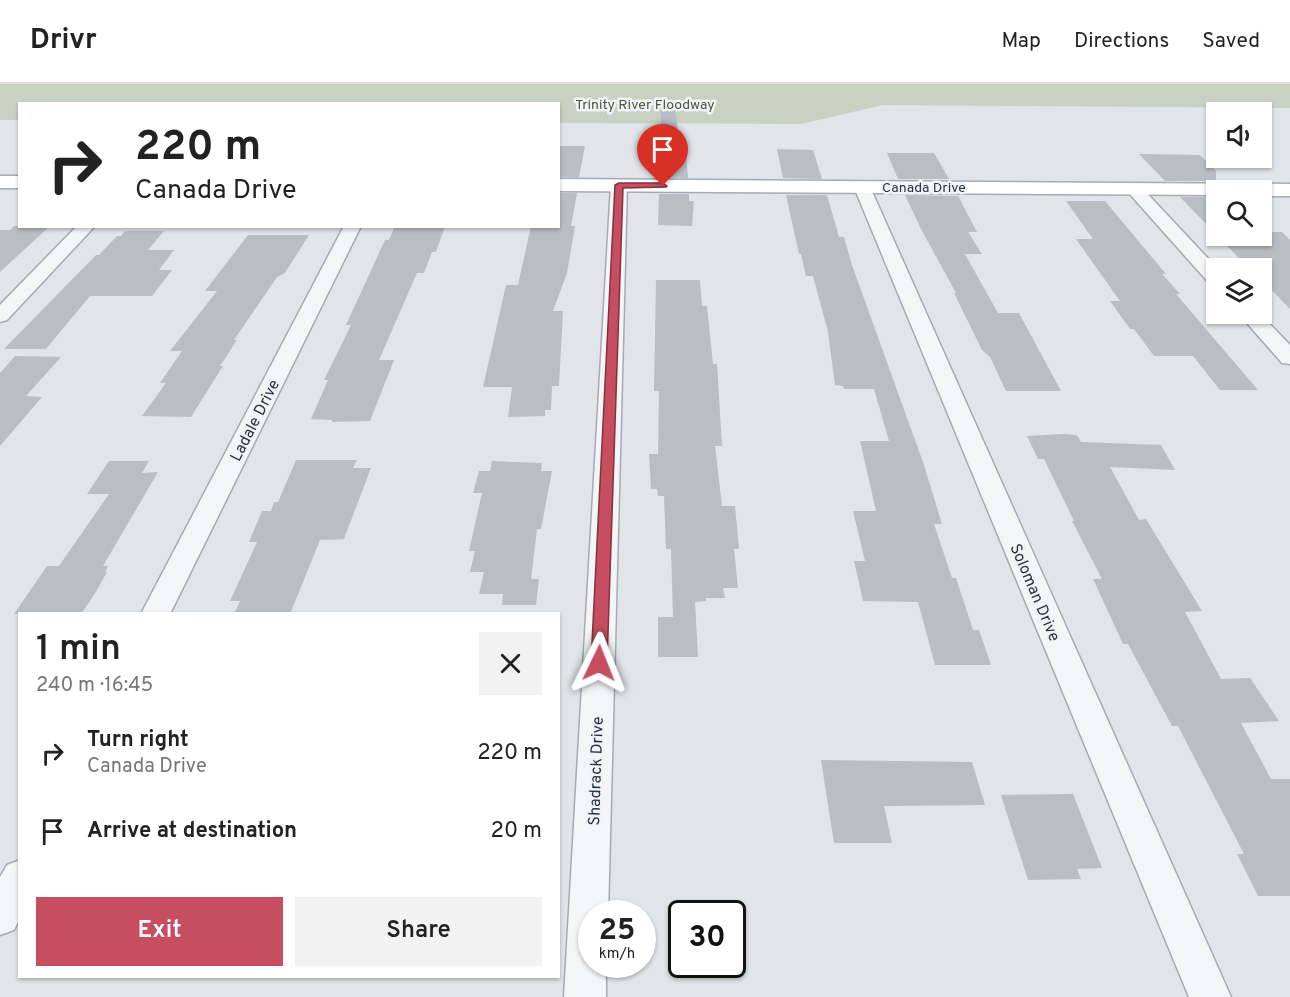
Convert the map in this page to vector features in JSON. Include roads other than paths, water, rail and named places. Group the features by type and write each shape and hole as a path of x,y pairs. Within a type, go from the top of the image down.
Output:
{"street":[{"path":"0,182 18,182"},
{"name":"Canada Drive","path":"560,185 1290,190"},
{"name":"Shadrack Drive","path":"585,997 619,185"},
{"name":"Soloman Drive","path":"862,187 1210,997"},
{"path":"1134,189 1206,268"},
{"path":"0,316 85,228"},
{"name":"Ladale Drive","path":"156,612 352,228"},
{"path":"1258,324 1290,358"},
{"path":"0,916 18,882"}],"park label":[{"name":"Trinity River Floodway","path":"645,104"}]}
